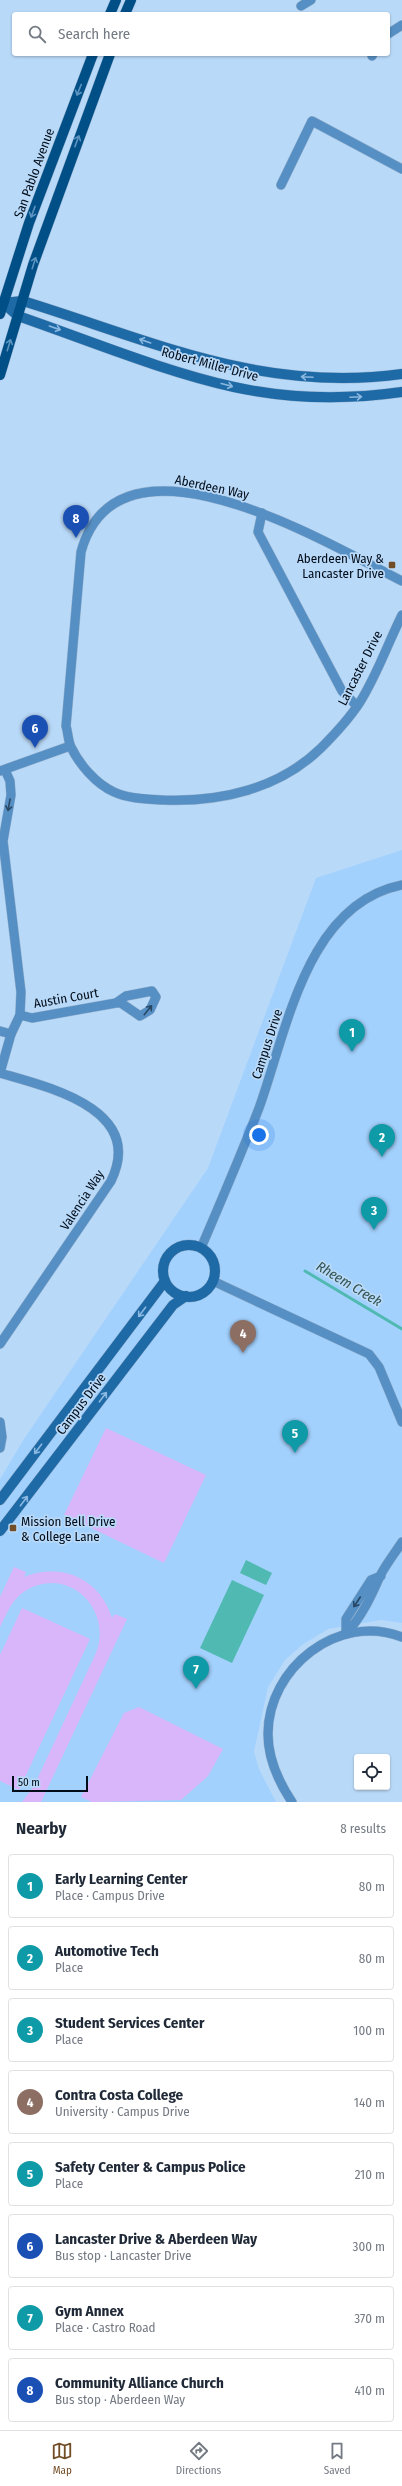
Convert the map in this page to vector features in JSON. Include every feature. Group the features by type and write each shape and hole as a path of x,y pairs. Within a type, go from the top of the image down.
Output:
{"main road":[{"path":"111,12 116,0"},
{"path":"126,12 131,0"},
{"name":"San Pablo Avenue","path":"0,314 53,158 92,56"},
{"path":"0,375 23,300 76,142 109,56"},
{"path":"3,303 23,300"},
{"name":"Robert Miller Drive","path":"23,300 192,356 236,368 308,378 347,379 402,374"},
{"path":"3,303 18,316"},
{"name":"Robert Miller Drive","path":"18,316 189,374 234,387 310,397 353,397 402,392"},
{"path":"186,1245 201,1248 212,1258 214,1265 213,1281 202,1293 186,1296 171,1290 165,1281 164,1265 171,1252 186,1245"},
{"name":"Campus Drive","path":"0,1500 165,1281"},
{"name":"Campus Drive","path":"0,1531 173,1305 186,1296"}],"street":[{"path":"301,6 311,0"},
{"path":"390,33 402,25"},
{"path":"281,185 312,121 402,169"},
{"name":"Aberdeen Way","path":"70,746 66,726 79,564 84,541 92,526 101,515 125,498 135,494 160,490 219,499 262,513 402,581"},
{"path":"262,513 258,532 342,691 357,706"},
{"name":"Lancaster Drive","path":"70,746 88,774 113,792 140,799 183,801 215,799 251,790 290,772 320,749 343,726 357,706 402,615"},
{"path":"0,1073 11,1034 20,1015 21,992 3,841 11,794 10,781 2,771 70,746"},
{"name":"Campus Drive","path":"201,1248 258,1108 301,982 319,948 335,927 354,908 376,892 402,885"},
{"name":"Austin Court","path":"20,1015 32,1018 116,1003"},
{"path":"0,1031 11,1034"},
{"name":"Valencia Way","path":"0,1073 54,1089 91,1107 108,1126 119,1153 118,1162 111,1181 0,1344"},
{"path":"213,1281 369,1354 379,1368 402,1422"},
{"path":"0,1422 2,1437 0,1448"},
{"path":"346,1634 358,1620 377,1586 380,1576 402,1542"},
{"path":"292,1802 280,1784 272,1763 268,1734 270,1713 278,1690 289,1671 307,1654 326,1642 346,1634 371,1632 402,1637"}],"shaded area":[{"path":"402,850 402,1623 381,1620 328,1629 302,1645 285,1660 268,1687 254,1752 259,1769 276,1802 0,1802 0,1479 24,1439 208,1168 316,878"},
{"path":"106,1428 206,1475 164,1563 64,1515"},
{"path":"246,1560 272,1573 266,1585 240,1573"},
{"path":"14,1567 26,1572 24,1577 38,1573 52,1572 65,1573 78,1577 99,1593 112,1618 115,1614 127,1619 41,1802 22,1802 34,1786 96,1653 100,1636 98,1619 91,1605 81,1594 68,1586 53,1583 37,1585 17,1597 0,1627 0,1597"},
{"path":"232,1580 264,1595 232,1663 200,1648"},
{"path":"22,1608 90,1639 19,1790 0,1781 0,1655"},
{"path":"139,1707 223,1749 208,1776 181,1800 92,1802 81,1797 124,1713"}],"waterway":[{"name":"Rheem Creek","path":"305,1271 402,1329"}],"place":[{"name":"Community Alliance Church","path":"76,538"},
{"name":"Aberdeen Way & Lancaster Drive","path":"392,565"},
{"name":"Lancaster Drive & Aberdeen Way","path":"35,748"},
{"name":"Early Learning Center","path":"352,1052"},
{"name":"Automotive Tech","path":"382,1157"},
{"name":"Student Services Center","path":"374,1230"},
{"name":"Contra Costa College","path":"243,1353"},
{"name":"Safety Center & Campus Police","path":"295,1453"},
{"name":"Mission Bell Drive & College Lane","path":"13,1528"},
{"name":"Gym Annex","path":"196,1689"}]}
